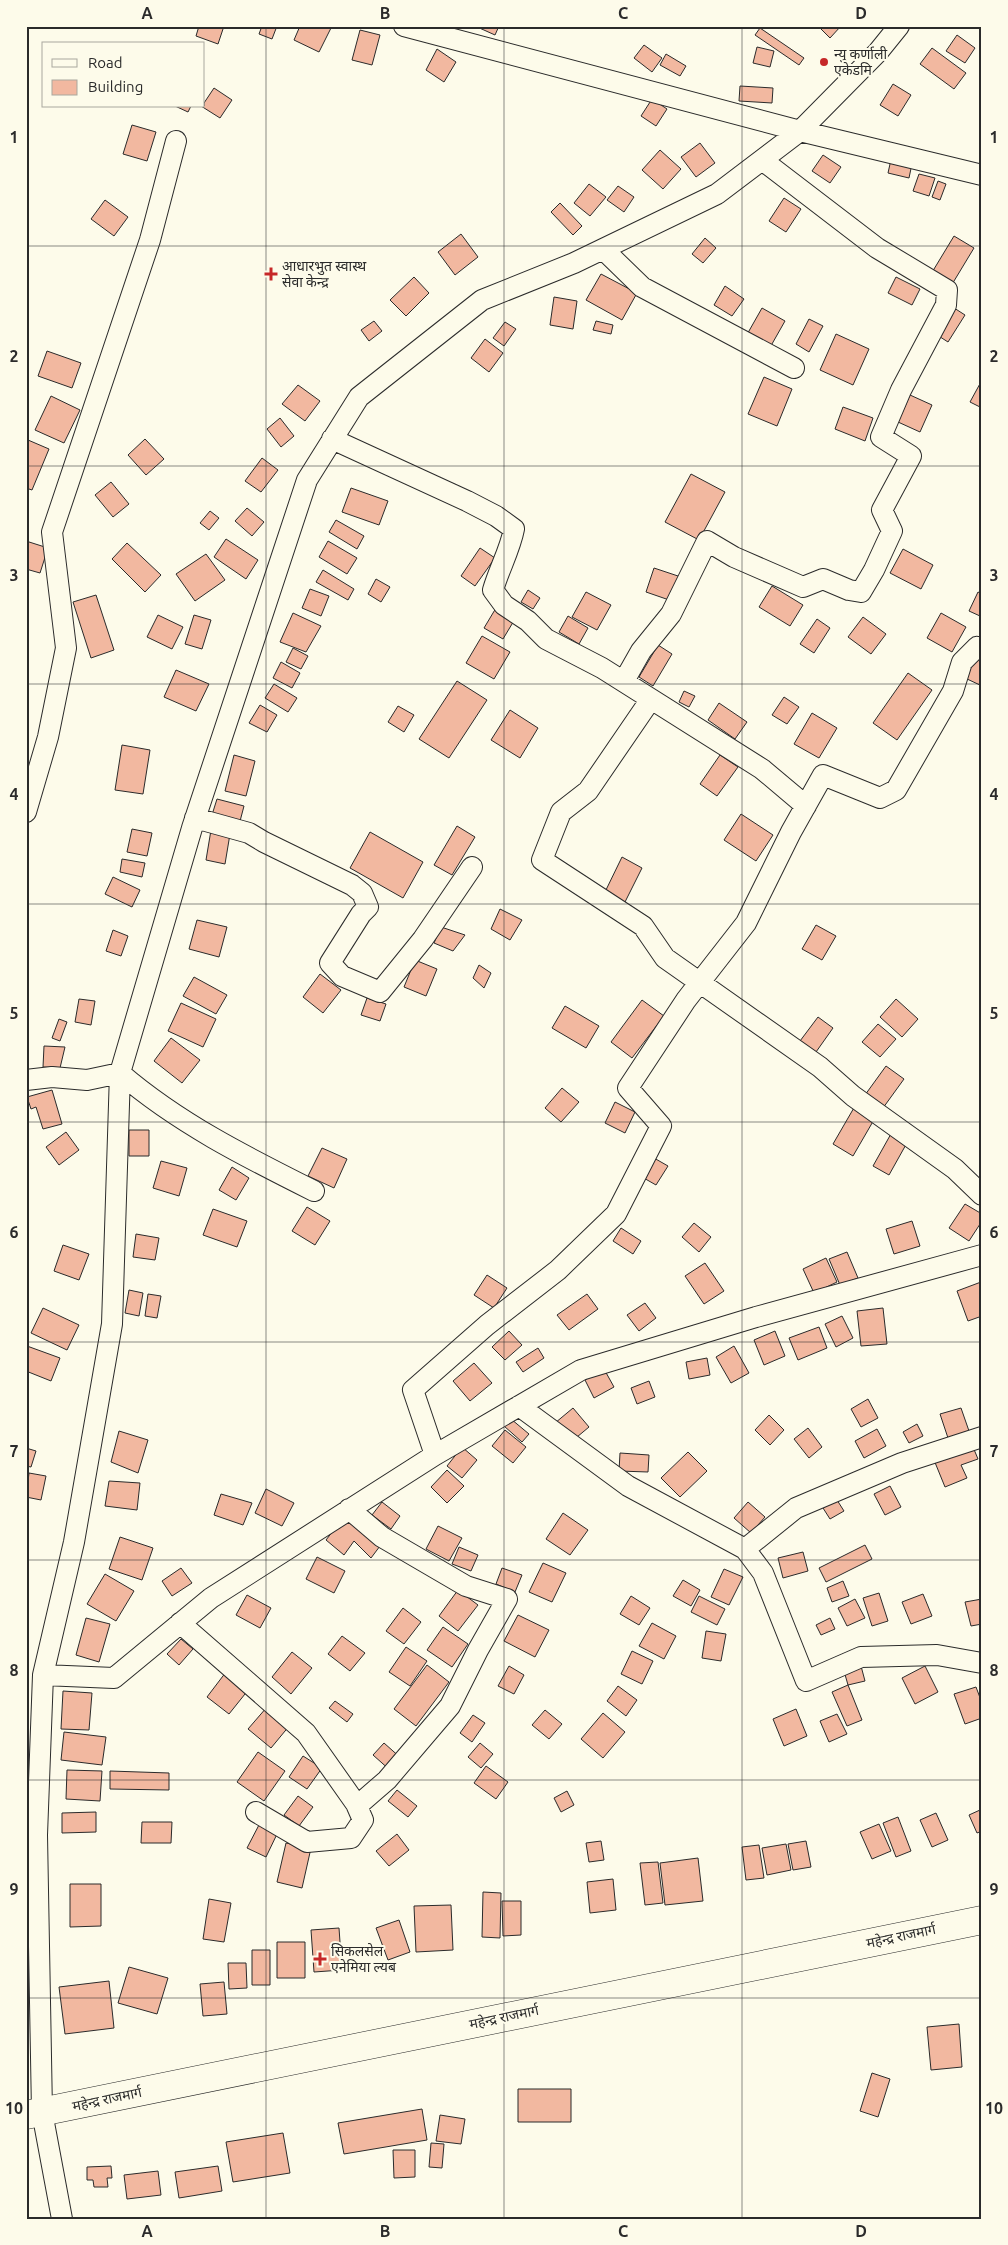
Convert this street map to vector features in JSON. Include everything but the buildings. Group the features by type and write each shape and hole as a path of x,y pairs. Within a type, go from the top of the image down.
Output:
{"highway":[{"name":"महेन्द्र राजमार्ग","path":"34,2114 982,1920"}],"street":[{"path":"404,26 444,31 800,131 982,175"},
{"path":"62,2219 34,2114 32,1807 43,1675 74,1542 112,1324 120,1073 195,818 307,480 358,397 482,300 603,249 717,194 800,131 878,52 899,26"},
{"path":"26,812 48,737 66,648 52,532 150,240 176,141"},
{"path":"624,681 640,651 671,614 707,542 802,587 823,580 849,590 861,592 874,570 892,531 882,510 910,456 881,437 901,390 946,305 947,290 877,248 762,160"},
{"path":"603,249 642,287 794,368"},
{"path":"332,440 467,501 496,516 514,529 493,590 504,606 528,620 546,639 624,681 762,769 806,806"},
{"path":"435,1455 412,1390 486,1325 558,1270 616,1214 661,1126 628,1088 699,983 746,924 823,775 880,798 896,790 953,691 962,662 977,647 982,649"},
{"path":"651,699 588,791 561,812 542,860 644,926 665,958 820,1066 853,1096 955,1169 982,1195"},
{"path":"195,818 249,833 352,885 362,893 368,907 361,914 330,963 342,976 380,992 424,939 472,867"},
{"path":"26,1080 52,1077 87,1080 120,1073"},
{"path":"120,1073 145,1094 192,1127 314,1191"},
{"path":"43,1675 114,1678 212,1598 435,1455 582,1370 756,1317 982,1255"},
{"path":"519,1406 628,1486 745,1549 763,1573 806,1681 861,1657 937,1655 982,1663"},
{"path":"745,1549 796,1508 902,1463 982,1436"},
{"path":"349,1509 382,1537 466,1586 507,1599 478,1650 450,1706 387,1780 357,1806"},
{"path":"180,1623 306,1733 357,1806 363,1820 351,1838 307,1842 256,1812"}],"place":[{"name":"न्यु कर्णाली एकेडमि","path":"824,62"},
{"name":"आधारभुत स्वास्थ सेवा केन्द्र","path":"271,274"},
{"name":"सिकलसेल एनेमिया ल्यब","path":"320,1959"}]}
